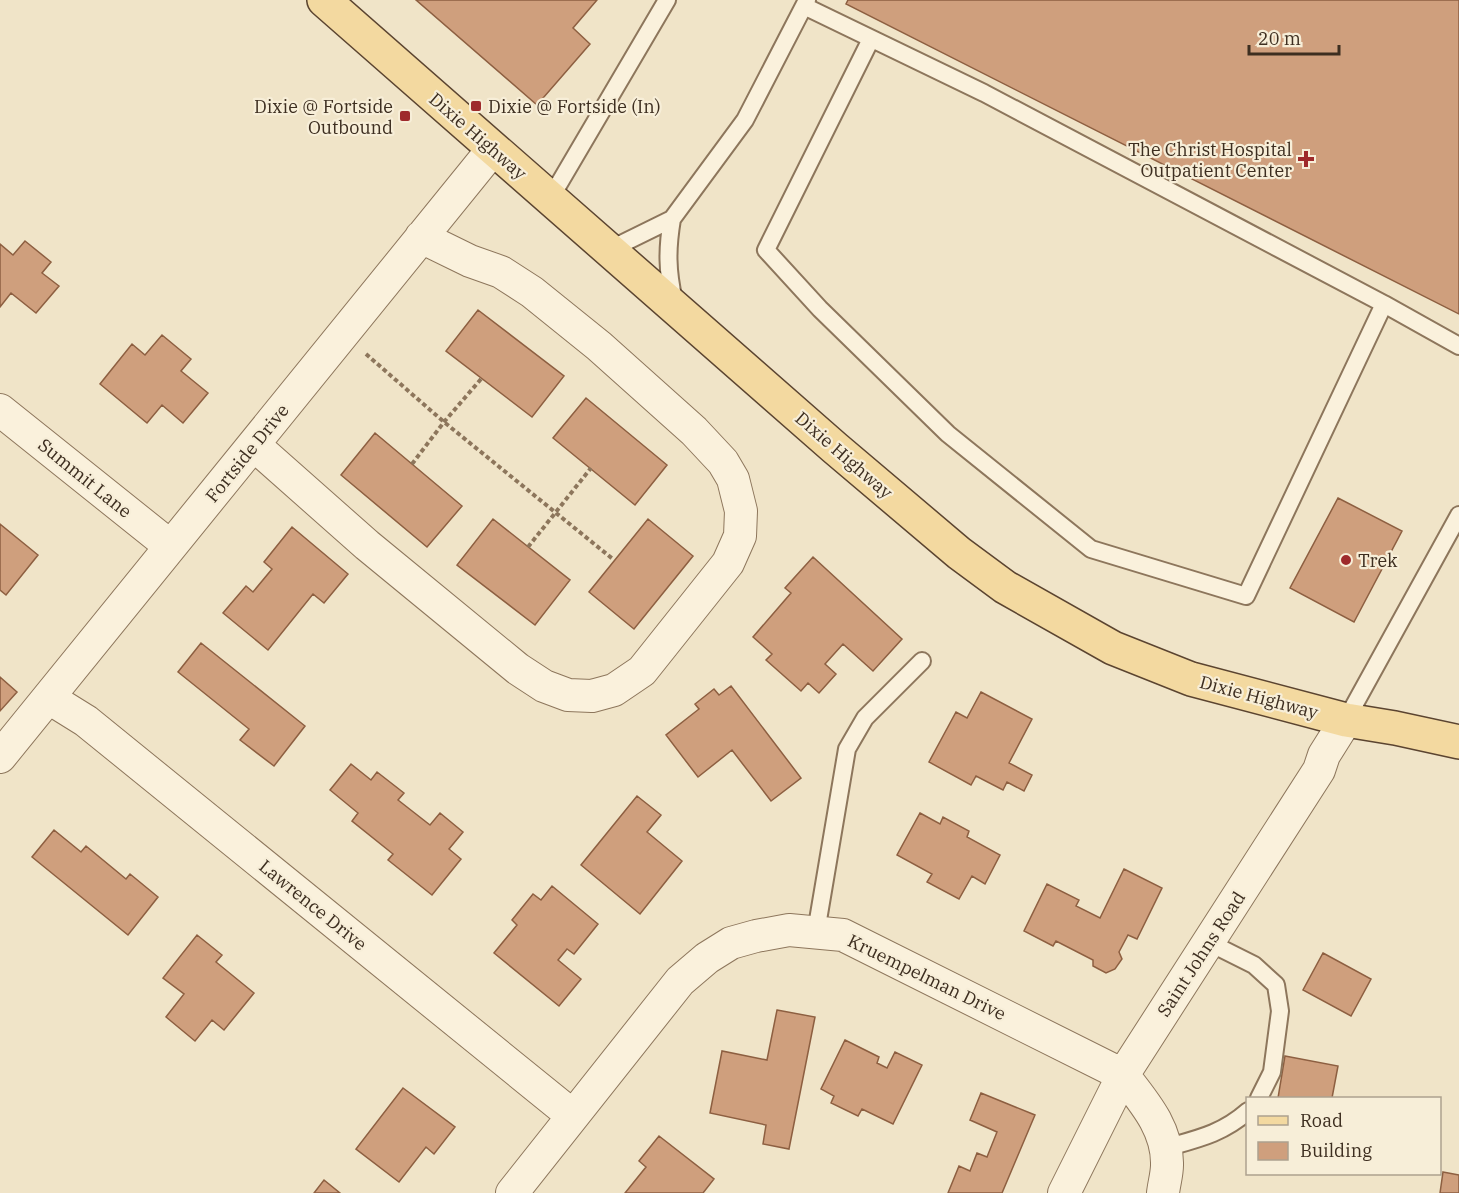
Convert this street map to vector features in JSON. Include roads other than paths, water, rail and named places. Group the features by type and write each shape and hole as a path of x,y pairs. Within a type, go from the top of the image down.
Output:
{"main road":[{"name":"Dixie Highway","path":"324,0 676,309 959,553 1005,587 1113,648 1191,679 1346,720 1459,742"}],"street":[{"name":"Fortside Drive","path":"0,757 493,149"},
{"path":"254,445 367,545 518,669 544,686 568,695 592,696 614,690 642,671 728,563 740,536 741,511 733,479 723,462 694,431 599,346 532,292 501,272 470,261 420,237"},
{"name":"Summit Lane","path":"0,410 170,546"},
{"name":"Lawrence Drive","path":"49,698 86,721 573,1116"},
{"name":"Saint Johns Road","path":"1064,1193 1123,1076 1319,770 1324,755 1346,720"},
{"name":"Kruempelman Drive","path":"512,1193 680,981 707,958 731,943 756,936 789,930 843,935 1123,1076"},
{"path":"1123,1076 1151,1111 1163,1135 1167,1164 1163,1193"}],"lane":[{"path":"550,199 667,0"},
{"path":"676,309 669,278 667,250 672,219 744,120 806,3 871,39 984,93 1384,304 1459,346"},
{"path":"871,39 766,250 820,309 948,434 1091,549 1246,596 1384,304"},
{"path":"609,250 672,219"},
{"path":"1346,720 1459,516"},
{"path":"816,932 847,749 865,718 922,661"},
{"path":"1208,942 1254,964 1276,985 1280,1011 1272,1072 1260,1097"},
{"path":"1165,1148 1208,1136 1232,1125 1246,1113"}],"place":[{"name":"Dixie @ Fortside (In)","path":"476,106"},
{"name":"Dixie @ Fortside Outbound","path":"405,116"},
{"name":"The Christ Hospital Outpatient Center","path":"1306,159"},
{"name":"Trek","path":"1346,560"}]}
